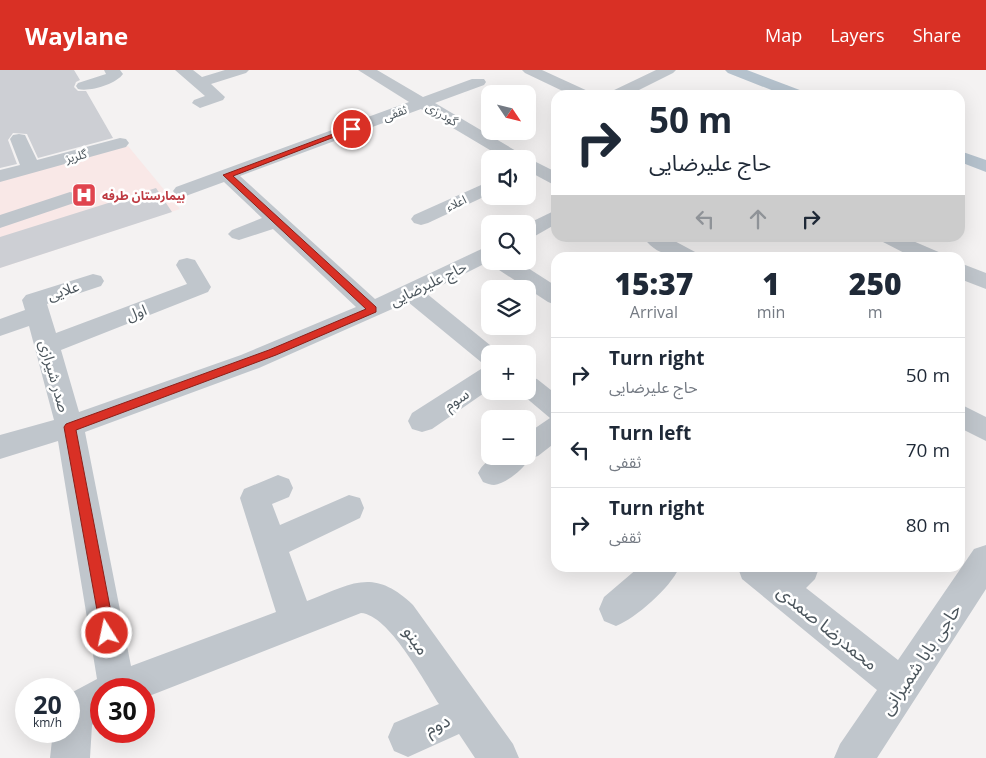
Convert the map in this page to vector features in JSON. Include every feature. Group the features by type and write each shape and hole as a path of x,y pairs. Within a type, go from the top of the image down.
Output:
{"main road":[{"path":"737,70 780,90"},
{"path":"965,158 986,166"}],"street":[{"path":"84,86 111,77 115,74 112,70"},
{"path":"183,70 217,97 200,103"},
{"path":"199,83 241,70"},
{"name":"گودرزی","path":"366,70 502,150"},
{"path":"530,70 573,90"},
{"path":"626,90 668,70"},
{"name":"ثقفی","path":"183,191 478,82"},
{"path":"19,139 31,168"},
{"name":"گلریز","path":"0,176 120,143"},
{"name":"گودرزی","path":"536,170 551,177"},
{"path":"227,175 373,310"},
{"name":"اعلاء","path":"421,219 481,191"},
{"path":"0,222 70,198"},
{"path":"536,227 551,219"},
{"path":"239,234 277,220"},
{"path":"662,242 679,252"},
{"path":"899,242 920,252"},
{"name":"حاج علیرضایی","path":"0,447 70,427 264,356 373,310 481,260"},
{"name":"اول","path":"47,346 200,287 187,265"},
{"path":"515,270 551,294"},
{"path":"965,272 986,282"},
{"name":"علایی","path":"0,328 35,307 93,281"},
{"path":"410,292 481,349"},
{"name":"صدر شیرازی","path":"35,307 70,427 117,678"},
{"name":"سوم","path":"422,421 481,382"},
{"path":"536,393 551,405"},
{"path":"965,418 986,430"},
{"path":"536,442 551,431"},
{"path":"278,488 255,498 297,622"},
{"path":"271,545 349,508"},
{"name":"حاجی بابا شمیرانی","path":"854,758 986,560"},
{"path":"616,610 658,572"},
{"name":"محمدرضا صمدی","path":"768,572 793,579 902,686"},
{"name":"مینو","path":"148,678 361,597 371,597 380,601 401,617 500,758"},
{"path":"70,758 73,720 78,710 90,701"},
{"name":"دوم","path":"408,737 466,711"}],"shaded area":[{"name":"بیمارستان طرفه","path":"128,146 180,209 0,268 0,181"}],"building":[{"path":"0,70 74,70 80,80 76,82 74,87 78,91 86,91 113,138 38,158 27,134 13,133 8,140 17,164 0,168"},
{"path":"156,188 172,212 0,268 0,237"}],"place":[{"name":"بیمارستان طرفه","path":"84,195"}],"route":[{"path":"107,633 70,427 200,380 373,310 227,175 352,129"}]}
